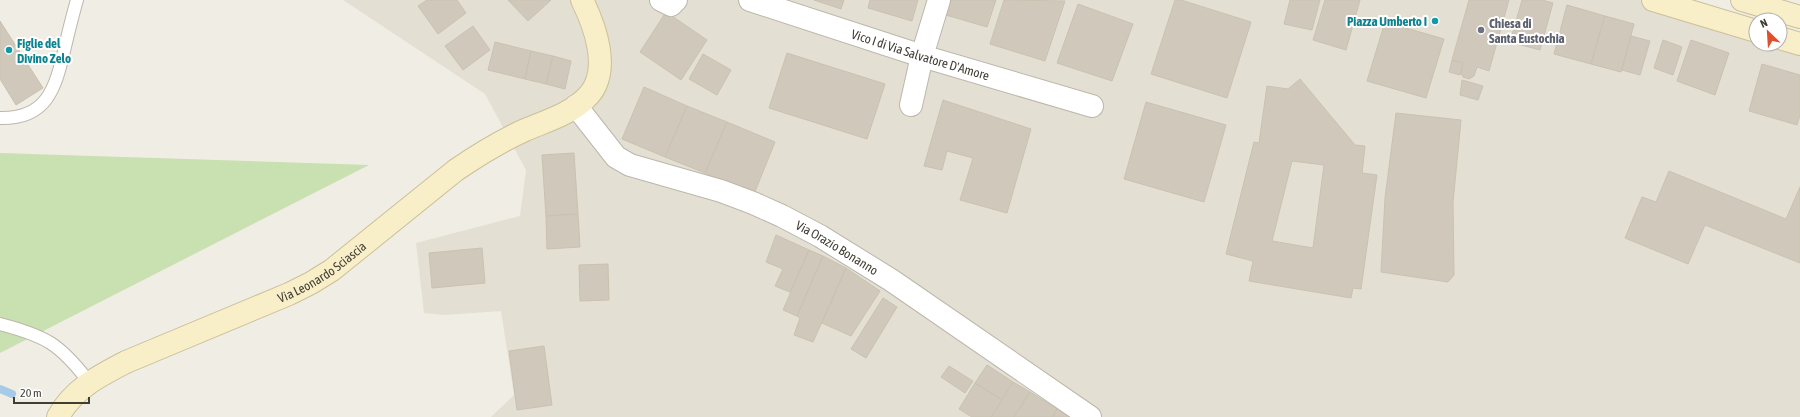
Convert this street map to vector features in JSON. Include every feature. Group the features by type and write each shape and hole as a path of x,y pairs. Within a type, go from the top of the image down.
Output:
{"street":[{"name":"Via Leonardo Sciascia","path":"58,417 63,407 74,394 89,382 126,362 268,304 311,283 332,270 456,170 476,156 501,142 560,116 576,106 589,95 596,84 599,71 599,54 595,34 590,17 582,0"},
{"path":"661,0 671,6 676,0"},
{"name":"Vico I di Via Salvatore D'Amore","path":"750,0 922,56 1092,106"},
{"path":"911,105 922,56 939,0"},
{"path":"1653,0 1748,29"},
{"path":"1742,0 1800,17"},
{"path":"1788,40 1800,44"},
{"name":"Via Orazio Bonanno","path":"576,106 616,157 630,165 714,189 753,202 820,236 891,280 1090,417"}],"lane":[{"path":"0,118 15,118 28,114 48,97 57,83 76,0"},
{"path":"0,324 34,333 55,344 72,359 89,382"}],"shaded area":[{"path":"343,0 1639,0 1748,32 1748,52 1788,52 1788,45 1800,47 1800,417 491,417 514,395 501,311 445,315 424,313 416,243 520,216 526,170 485,94"}],"green space":[{"path":"0,153 369,165 0,353"}],"building":[{"path":"427,0 457,0 466,13 438,34 418,6"},
{"path":"508,0 551,0 528,21"},
{"path":"814,0 844,0 841,9"},
{"path":"870,0 918,0 912,21 868,8"},
{"path":"951,0 996,0 987,27 946,15"},
{"path":"1004,0 1065,1 1045,61 990,44"},
{"path":"1175,0 1181,0 1251,22 1227,98 1151,74"},
{"path":"1290,0 1320,0 1312,30 1284,24"},
{"path":"1325,0 1360,0 1346,50 1313,40"},
{"name":"Chiesa di Santa Eustochia","path":"1469,0 1509,0 1489,71 1477,67 1474,76 1469,79 1463,77 1461,73 1463,63 1452,60"},
{"path":"1522,0 1542,0 1553,3 1540,50 1510,42"},
{"path":"1078,4 1133,24 1112,81 1057,63"},
{"path":"1567,5 1605,16 1591,64 1554,54"},
{"path":"666,12 707,40 681,80 640,52"},
{"path":"1605,16 1634,24 1621,72 1591,64"},
{"name":"Figlie del Divino Zelo","path":"0,21 43,88 16,105 0,79"},
{"path":"1385,22 1444,39 1426,98 1367,81"},
{"path":"473,26 490,50 463,70 445,46"},
{"path":"1631,36 1650,41 1640,75 1622,70"},
{"path":"1663,40 1682,47 1673,75 1654,68"},
{"path":"1691,40 1729,53 1715,95 1677,81"},
{"path":"495,42 531,51 525,79 488,70"},
{"path":"531,51 553,56 546,84 525,79"},
{"path":"787,53 885,84 867,139 769,108"},
{"path":"703,54 731,70 717,95 689,79"},
{"path":"553,56 571,61 565,89 546,84"},
{"path":"1452,60 1463,63 1460,75 1449,72"},
{"path":"1762,64 1800,75 1800,115 1797,125 1749,111"},
{"path":"1300,79 1355,145 1365,146 1362,173 1377,175 1361,289 1353,288 1351,298 1249,281 1253,261 1226,254 1254,142 1259,143 1267,86 1288,89","holes":["1292,161 1324,165 1313,248 1272,241"]},
{"path":"1462,80 1483,86 1478,100 1460,95"},
{"path":"644,87 687,106 665,157 622,139"},
{"path":"943,100 1031,129 1007,213 960,200 973,158 947,151 942,170 924,166"},
{"path":"1146,102 1226,125 1204,202 1124,179"},
{"path":"687,106 727,122 705,173 665,157"},
{"path":"1396,113 1461,120 1453,202 1454,275 1448,282 1381,272 1385,198"},
{"path":"727,122 775,142 754,194 705,173"},
{"path":"574,153 578,214 546,216 542,155"},
{"path":"1669,171 1786,219 1800,187 1800,263 1705,225 1688,264 1625,238 1642,197 1656,202"},
{"path":"578,214 580,247 547,249 546,216"},
{"path":"776,235 809,250 790,292 775,286 783,269 766,262"},
{"path":"482,248 485,283 432,288 429,253"},
{"path":"809,250 823,256 797,316 783,310"},
{"path":"823,256 846,268 813,342 794,335 800,318 797,316"},
{"path":"608,264 609,300 580,301 579,265"},
{"path":"846,268 880,291 851,336 822,323"},
{"path":"883,298 897,307 866,358 851,349"},
{"path":"544,346 552,405 517,410 509,351"},
{"path":"987,365 1013,382 1002,400 975,383"},
{"path":"949,366 973,381 965,393 941,377"},
{"path":"1013,382 1030,392 1014,417 991,417"},
{"path":"975,383 1002,400 991,417 972,417 959,409"},
{"path":"1030,392 1057,409 1053,417 1014,417"},
{"path":"1057,409 1070,417 1053,417"}],"waterway":[{"path":"0,389 12,394"}],"place":[{"name":"Piazza Umberto I","path":"1435,21"},
{"name":"Chiesa di Santa Eustochia","path":"1481,30"},
{"name":"Figlie del Divino Zelo","path":"9,50"}]}
